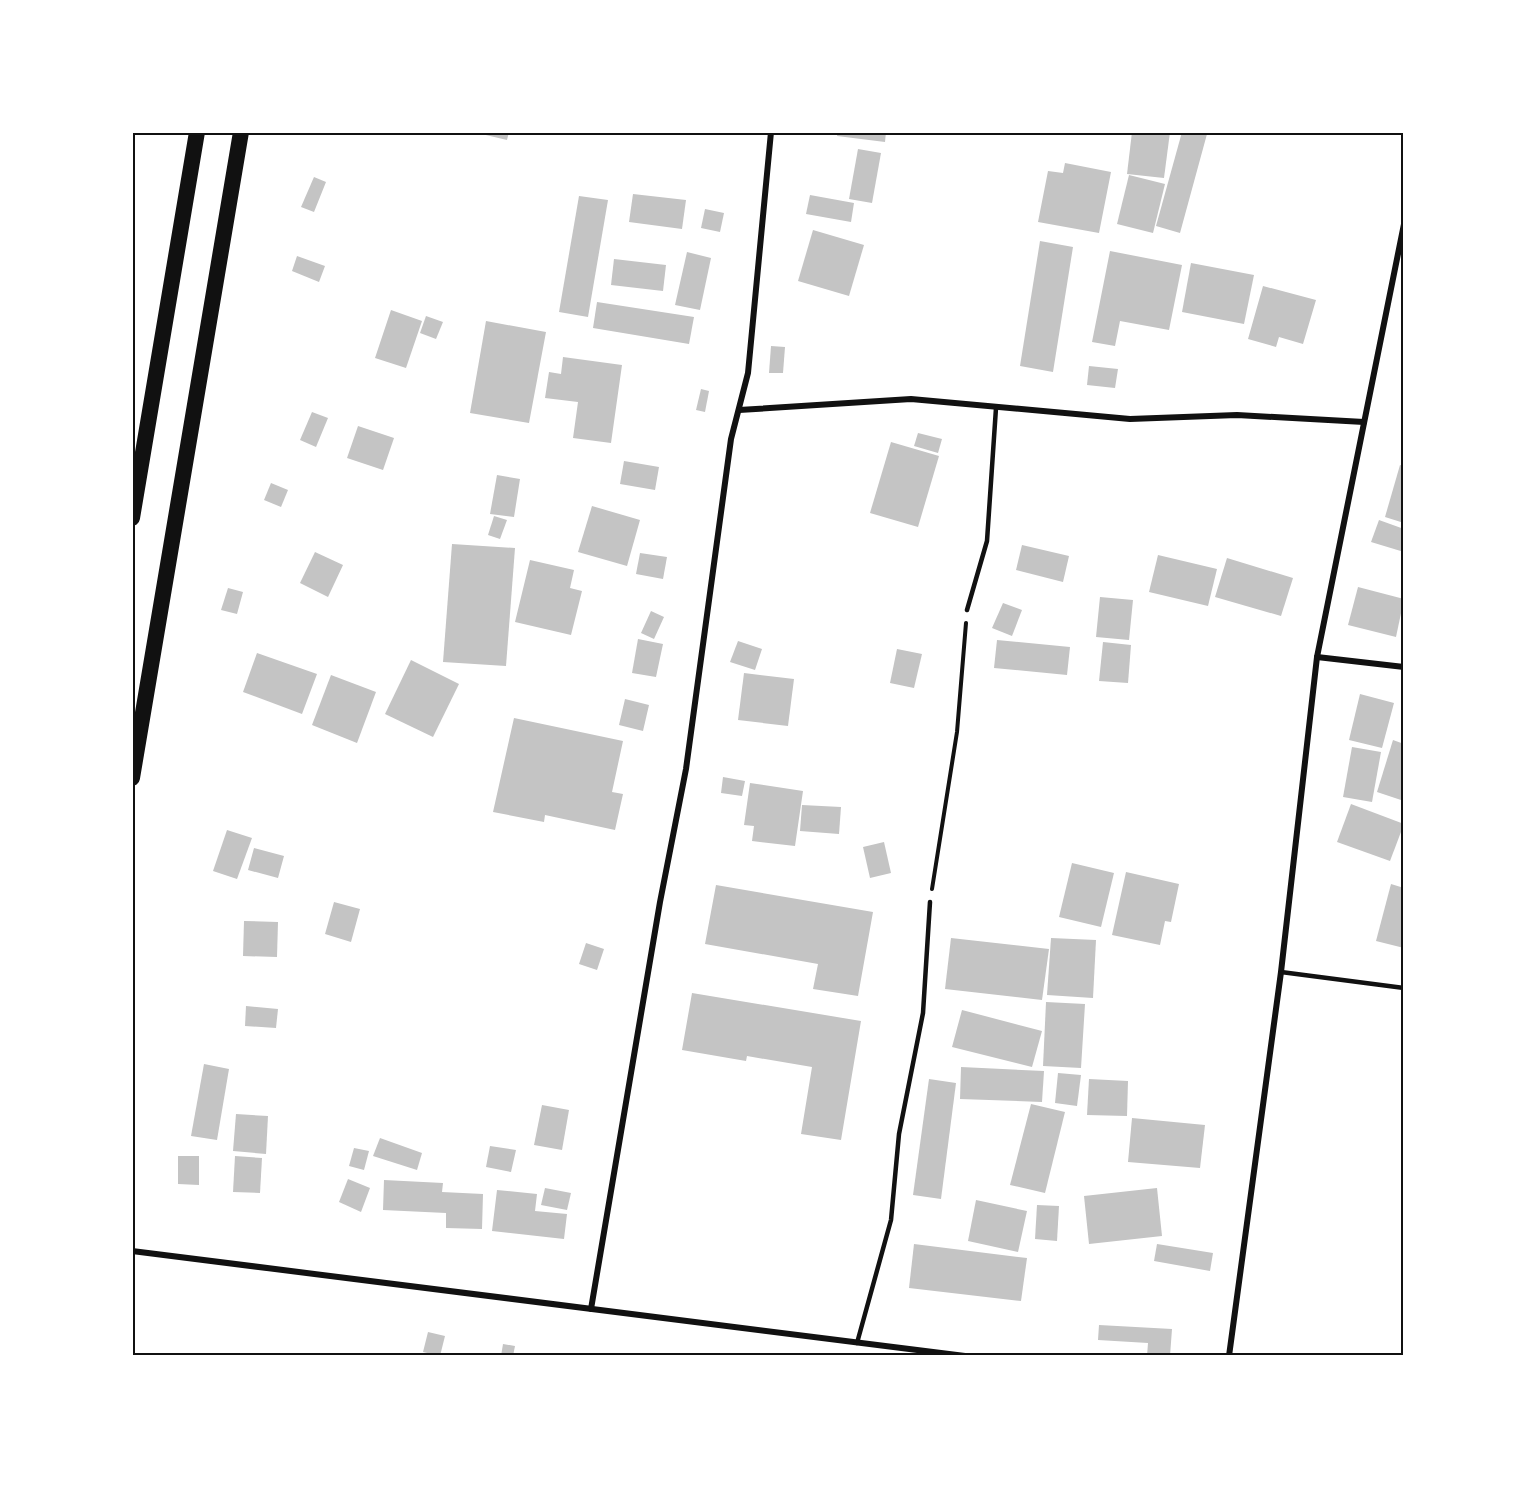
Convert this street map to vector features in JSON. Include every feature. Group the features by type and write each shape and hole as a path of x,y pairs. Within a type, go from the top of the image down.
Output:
{"highway":[{"path":"132,512 197,132"},
{"path":"132,778 241,132"}],"street":[{"path":"591,1310 660,902 686,769 731,439 748,373 771,132"},
{"path":"1229,1356 1281,972 1317,657 1404,224"},
{"path":"739,410 911,399 1130,419 1237,415 1364,422"},
{"path":"1317,657 1404,667"},
{"path":"132,1251 965,1356"}],"lane":[{"path":"967,610 987,541 996,408"},
{"path":"857,1343 891,1220 899,1134 923,1013 930,902"},
{"path":"1281,972 1404,988"}],"path":[{"path":"930,902 957,732 967,610"}],"building":[{"path":"473,132 509,132 507,140"},
{"path":"838,132 886,132 885,142 837,136"},
{"path":"1132,132 1170,132 1164,178 1127,174"},
{"path":"1182,132 1207,134 1180,233 1156,226"},
{"path":"858,149 881,153 872,203 849,199"},
{"path":"1065,163 1111,172 1099,233 1038,222 1048,171 1063,173"},
{"path":"1129,175 1165,184 1153,233 1117,224"},
{"path":"314,177 326,182 314,212 301,207"},
{"path":"633,194 686,200 682,229 629,222"},
{"path":"810,195 854,203 851,222 806,214"},
{"path":"579,196 608,200 588,317 559,312"},
{"path":"705,209 724,213 720,232 701,228"},
{"path":"813,230 864,245 849,296 798,281"},
{"path":"1040,241 1073,247 1053,372 1020,366"},
{"path":"1110,251 1182,265 1169,330 1120,321 1115,346 1092,342"},
{"path":"687,252 711,258 700,310 675,305"},
{"path":"297,256 325,266 319,282 292,271"},
{"path":"614,259 666,265 663,291 611,285"},
{"path":"1191,263 1254,275 1244,324 1182,312"},
{"path":"1263,286 1316,300 1303,344 1279,337 1276,347 1248,339"},
{"path":"597,302 694,317 689,344 593,328"},
{"path":"391,310 422,321 406,368 375,358"},
{"path":"426,316 443,322 436,339 420,333"},
{"path":"486,321 546,332 529,423 470,413"},
{"path":"771,346 785,347 783,373 769,373"},
{"path":"563,357 622,365 611,443 573,438 578,402 545,398 549,372 561,374"},
{"path":"1089,366 1118,369 1115,388 1087,385"},
{"path":"701,389 709,391 705,412 696,410"},
{"path":"312,412 328,418 316,447 300,440"},
{"path":"358,426 394,438 383,470 347,458"},
{"path":"918,433 942,439 938,453 914,446"},
{"path":"891,442 939,456 918,527 870,513"},
{"path":"624,461 659,467 655,490 620,484"},
{"path":"1400,465 1404,466 1404,523 1385,517"},
{"path":"497,475 520,479 514,517 490,514"},
{"path":"271,483 288,490 281,507 264,500"},
{"path":"592,506 640,520 627,566 578,552"},
{"path":"494,516 507,520 500,539 488,535"},
{"path":"1379,520 1404,529 1404,552 1371,542"},
{"path":"452,544 515,548 506,666 443,662"},
{"path":"1022,545 1069,556 1063,582 1016,570"},
{"path":"315,552 343,565 328,597 300,583"},
{"path":"640,553 667,557 663,579 636,574"},
{"path":"1158,555 1217,569 1208,606 1149,592"},
{"path":"1227,558 1293,578 1281,616 1215,597"},
{"path":"530,560 574,570 570,588 582,591 571,635 515,622"},
{"path":"1358,587 1404,599 1396,637 1348,625"},
{"path":"228,588 243,592 237,614 221,610"},
{"path":"1100,597 1133,600 1129,640 1096,637"},
{"path":"1003,603 1022,610 1012,636 992,628"},
{"path":"651,611 664,617 654,639 641,633"},
{"path":"638,639 663,644 656,677 632,673"},
{"path":"997,640 1070,647 1067,675 994,668"},
{"path":"738,641 762,649 755,670 730,662"},
{"path":"1103,642 1131,645 1128,683 1099,681"},
{"path":"897,649 922,654 914,688 890,683"},
{"path":"257,653 317,674 302,714 243,692"},
{"path":"411,660 459,684 433,737 385,714"},
{"path":"744,673 794,679 788,726 738,720"},
{"path":"331,675 376,692 357,743 312,725"},
{"path":"1360,694 1394,703 1382,748 1349,740"},
{"path":"625,699 649,705 643,731 619,725"},
{"path":"514,718 623,741 612,792 623,794 615,830 545,815 544,822 493,812"},
{"path":"1393,740 1404,744 1404,801 1377,792"},
{"path":"1352,747 1381,752 1372,802 1343,797"},
{"path":"723,777 745,781 742,796 721,793"},
{"path":"750,783 803,791 795,846 752,841 754,826 744,825"},
{"path":"1351,804 1404,824 1390,861 1337,842"},
{"path":"802,805 841,807 839,834 800,831"},
{"path":"227,830 252,838 237,879 213,871"},
{"path":"884,842 891,873 870,878 863,847"},
{"path":"254,848 284,856 278,878 248,870"},
{"path":"1072,863 1114,873 1101,927 1059,917"},
{"path":"1126,872 1179,884 1171,922 1165,921 1160,945 1112,935"},
{"path":"1391,884 1404,888 1404,948 1376,941"},
{"path":"716,885 873,912 858,996 813,989 818,964 705,944"},
{"path":"334,902 360,909 351,942 325,934"},
{"path":"244,921 278,922 277,957 243,956"},
{"path":"951,938 1049,949 1042,1000 945,989"},
{"path":"1051,938 1096,940 1093,998 1047,995"},
{"path":"586,943 604,949 597,970 579,964"},
{"path":"692,993 861,1021 841,1140 801,1134 812,1067 747,1056 746,1061 682,1050"},
{"path":"1046,1002 1085,1004 1081,1068 1043,1066"},
{"path":"246,1006 278,1009 276,1028 245,1026"},
{"path":"962,1010 1042,1031 1032,1067 952,1047"},
{"path":"204,1064 229,1069 217,1140 191,1136"},
{"path":"961,1067 1044,1071 1042,1102 960,1099"},
{"path":"1058,1073 1081,1075 1077,1106 1055,1103"},
{"path":"929,1079 956,1083 941,1199 913,1195"},
{"path":"1089,1079 1128,1081 1127,1116 1087,1115"},
{"path":"1031,1104 1065,1112 1045,1193 1010,1185"},
{"path":"542,1105 569,1110 562,1150 534,1145"},
{"path":"236,1114 268,1116 266,1154 233,1151"},
{"path":"1132,1118 1205,1125 1200,1168 1128,1162"},
{"path":"380,1138 422,1153 417,1170 373,1156"},
{"path":"490,1146 516,1150 511,1172 486,1167"},
{"path":"354,1148 369,1151 364,1170 349,1166"},
{"path":"178,1156 199,1156 199,1185 178,1184"},
{"path":"235,1156 262,1158 260,1193 233,1192"},
{"path":"348,1179 370,1188 361,1212 339,1202"},
{"path":"384,1180 443,1183 442,1192 483,1194 482,1229 446,1228 446,1213 383,1210"},
{"path":"545,1188 571,1193 567,1210 541,1205"},
{"path":"1157,1188 1162,1236 1089,1244 1084,1196"},
{"path":"497,1190 537,1194 535,1211 567,1214 564,1239 492,1231"},
{"path":"976,1200 1027,1211 1018,1252 968,1241"},
{"path":"1037,1205 1059,1206 1057,1241 1035,1239"},
{"path":"914,1244 1027,1258 1021,1301 909,1288"},
{"path":"1157,1244 1213,1253 1210,1271 1154,1261"},
{"path":"1099,1325 1172,1329 1170,1356 1147,1356 1148,1343 1098,1340"},
{"path":"428,1332 445,1336 440,1356 423,1352"},
{"path":"503,1344 515,1346 513,1356 501,1356"}]}
